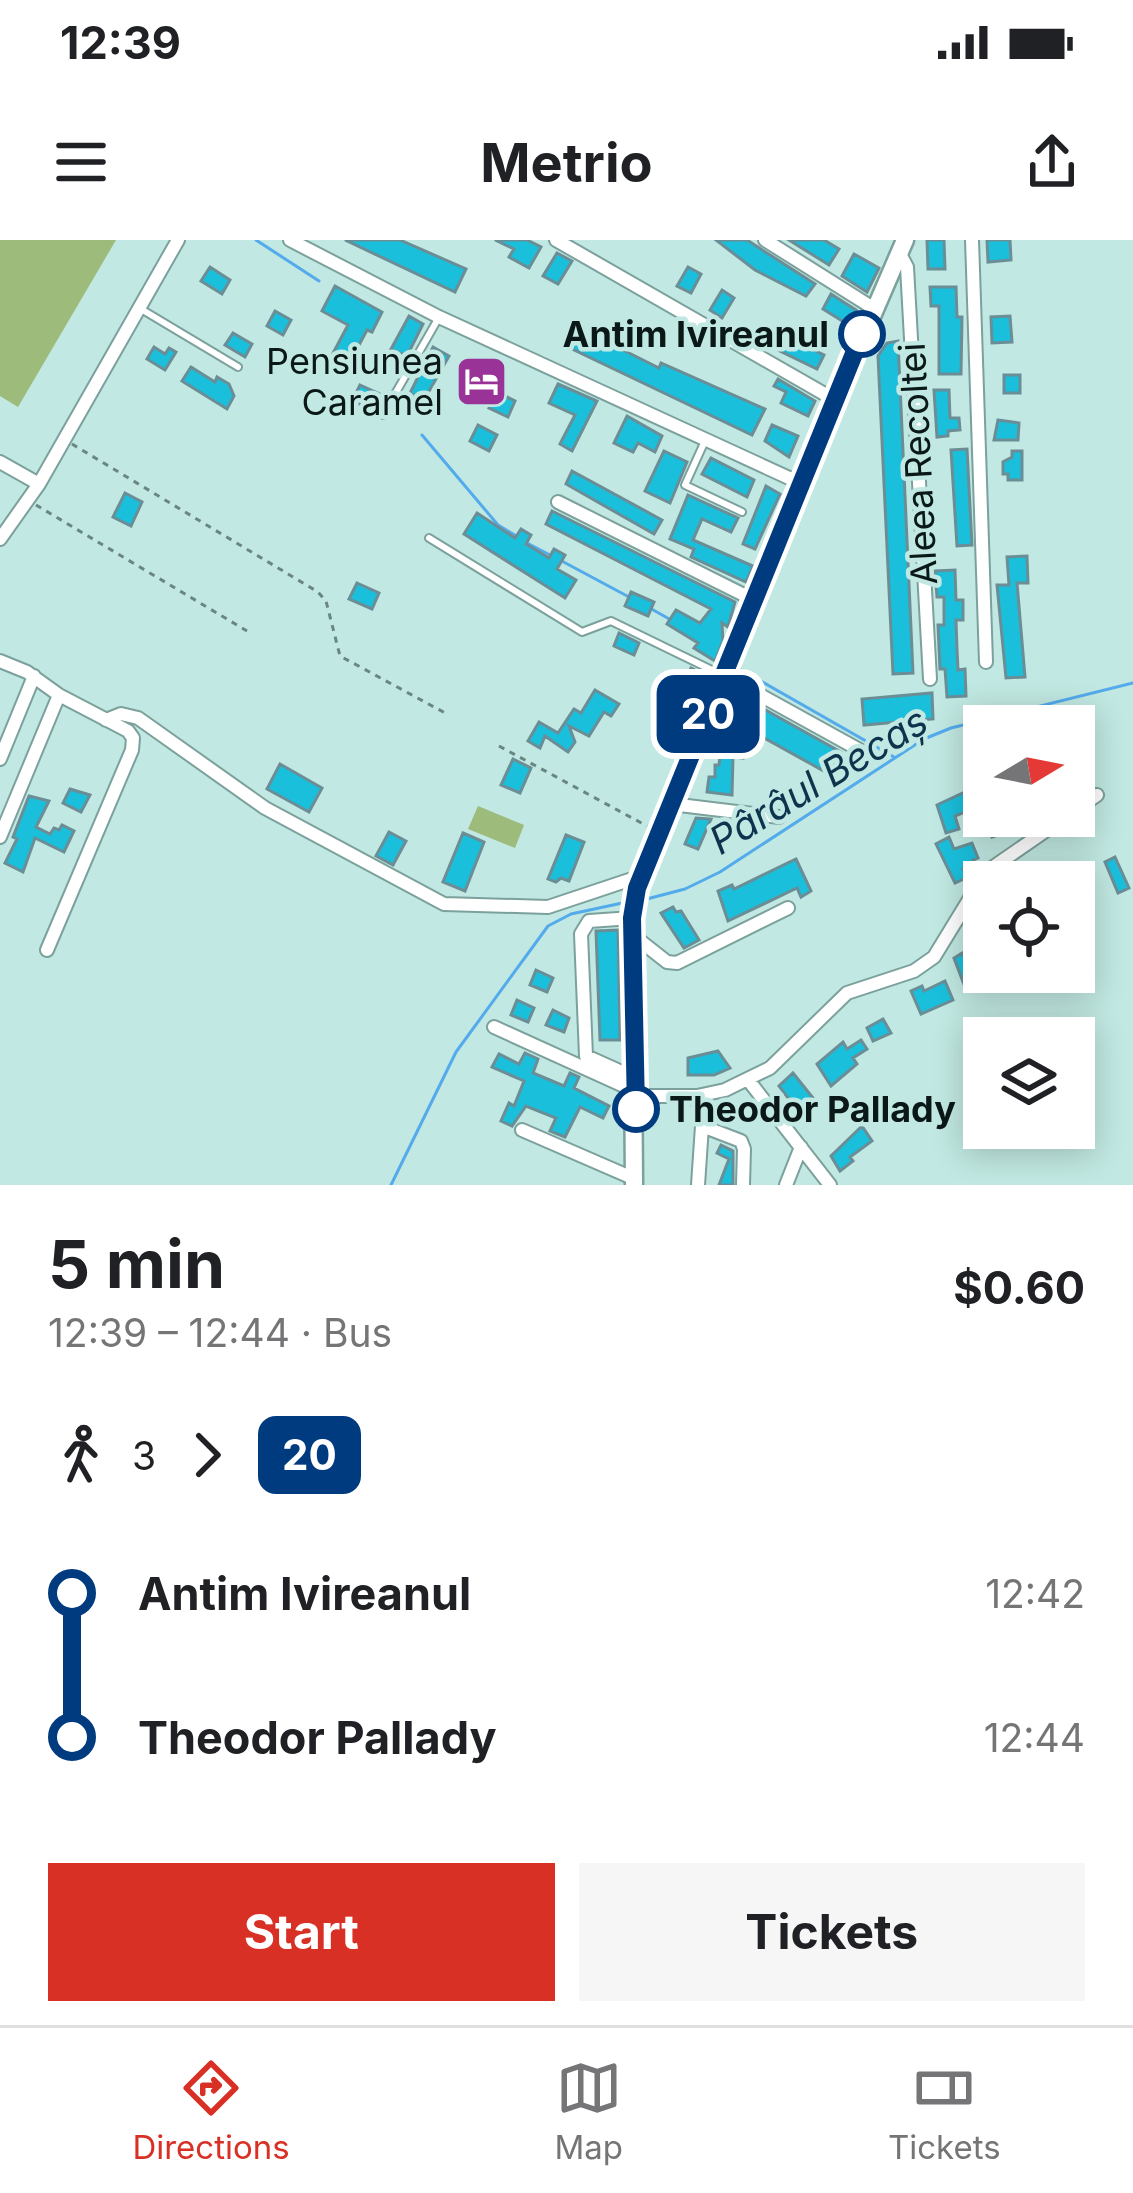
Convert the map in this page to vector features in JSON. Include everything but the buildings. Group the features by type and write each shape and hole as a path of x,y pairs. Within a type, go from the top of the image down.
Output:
{"main road":[{"path":"635,1182 633,922 639,882 800,483 902,246"}],"street":[{"path":"3,532 29,501 178,240"},
{"path":"290,240 439,317 800,483"},
{"path":"556,240 835,400"},
{"path":"765,240 873,308"},
{"path":"972,240 986,662"},
{"name":"Aleea Recoltei","path":"902,246 908,267 930,679"},
{"path":"0,462 39,484"},
{"path":"558,502 754,600"},
{"path":"0,661 34,676 133,738 47,950"},
{"path":"724,675 865,754"},
{"path":"0,759 34,676"},
{"path":"0,837 59,695"},
{"path":"106,720 121,714 138,718 265,808 444,904 548,907 639,882"},
{"path":"671,804 779,817"},
{"path":"788,908 674,963 633,922 590,921 581,934 586,1056 660,1098 697,1096 749,1081 770,1067 848,992 914,971 934,957 986,872 1037,837"},
{"path":"494,1027 635,1084"},
{"path":"749,1081 830,1185"},
{"path":"697,1096 702,1126 698,1185"},
{"path":"702,1126 741,1141 745,1150 742,1185"},
{"path":"522,1130 635,1182"},
{"path":"786,1185 801,1147"}],"lane":[{"path":"140,309 238,367"},
{"path":"383,415 439,317"},
{"path":"706,440 685,485 742,512"},
{"path":"429,538 582,632 611,620 724,675"}],"path":[{"path":"65,440 318,592 326,601 340,656 447,714"},
{"path":"29,501 247,631"},
{"path":"499,746 660,832"}],"green space":[{"path":"0,240 116,240 18,407 0,396"},
{"path":"478,806 524,825 515,848 468,829"}],"waterway":[{"path":"256,240 319,281"},
{"path":"422,435 498,525 518,537"},
{"path":"527,543 550,555"},
{"path":"558,559 629,597"},
{"path":"648,607 671,620"},
{"path":"736,667 894,757"},
{"name":"Pârâul Becaș","path":"643,900 685,889 720,872 924,739 951,728 1133,683"},
{"name":"Pârâul Becaș","path":"391,1185 456,1052 548,926 571,914 627,902"}],"bus line":[{"name":"20","path":"636,1109 632,918 637,888 862,334"}],"place":[{"name":"Antim Ivireanul","path":"862,334"},
{"name":"Pensiunea Caramel","path":"482,382"},
{"name":"Theodor Pallady","path":"636,1109"}]}
